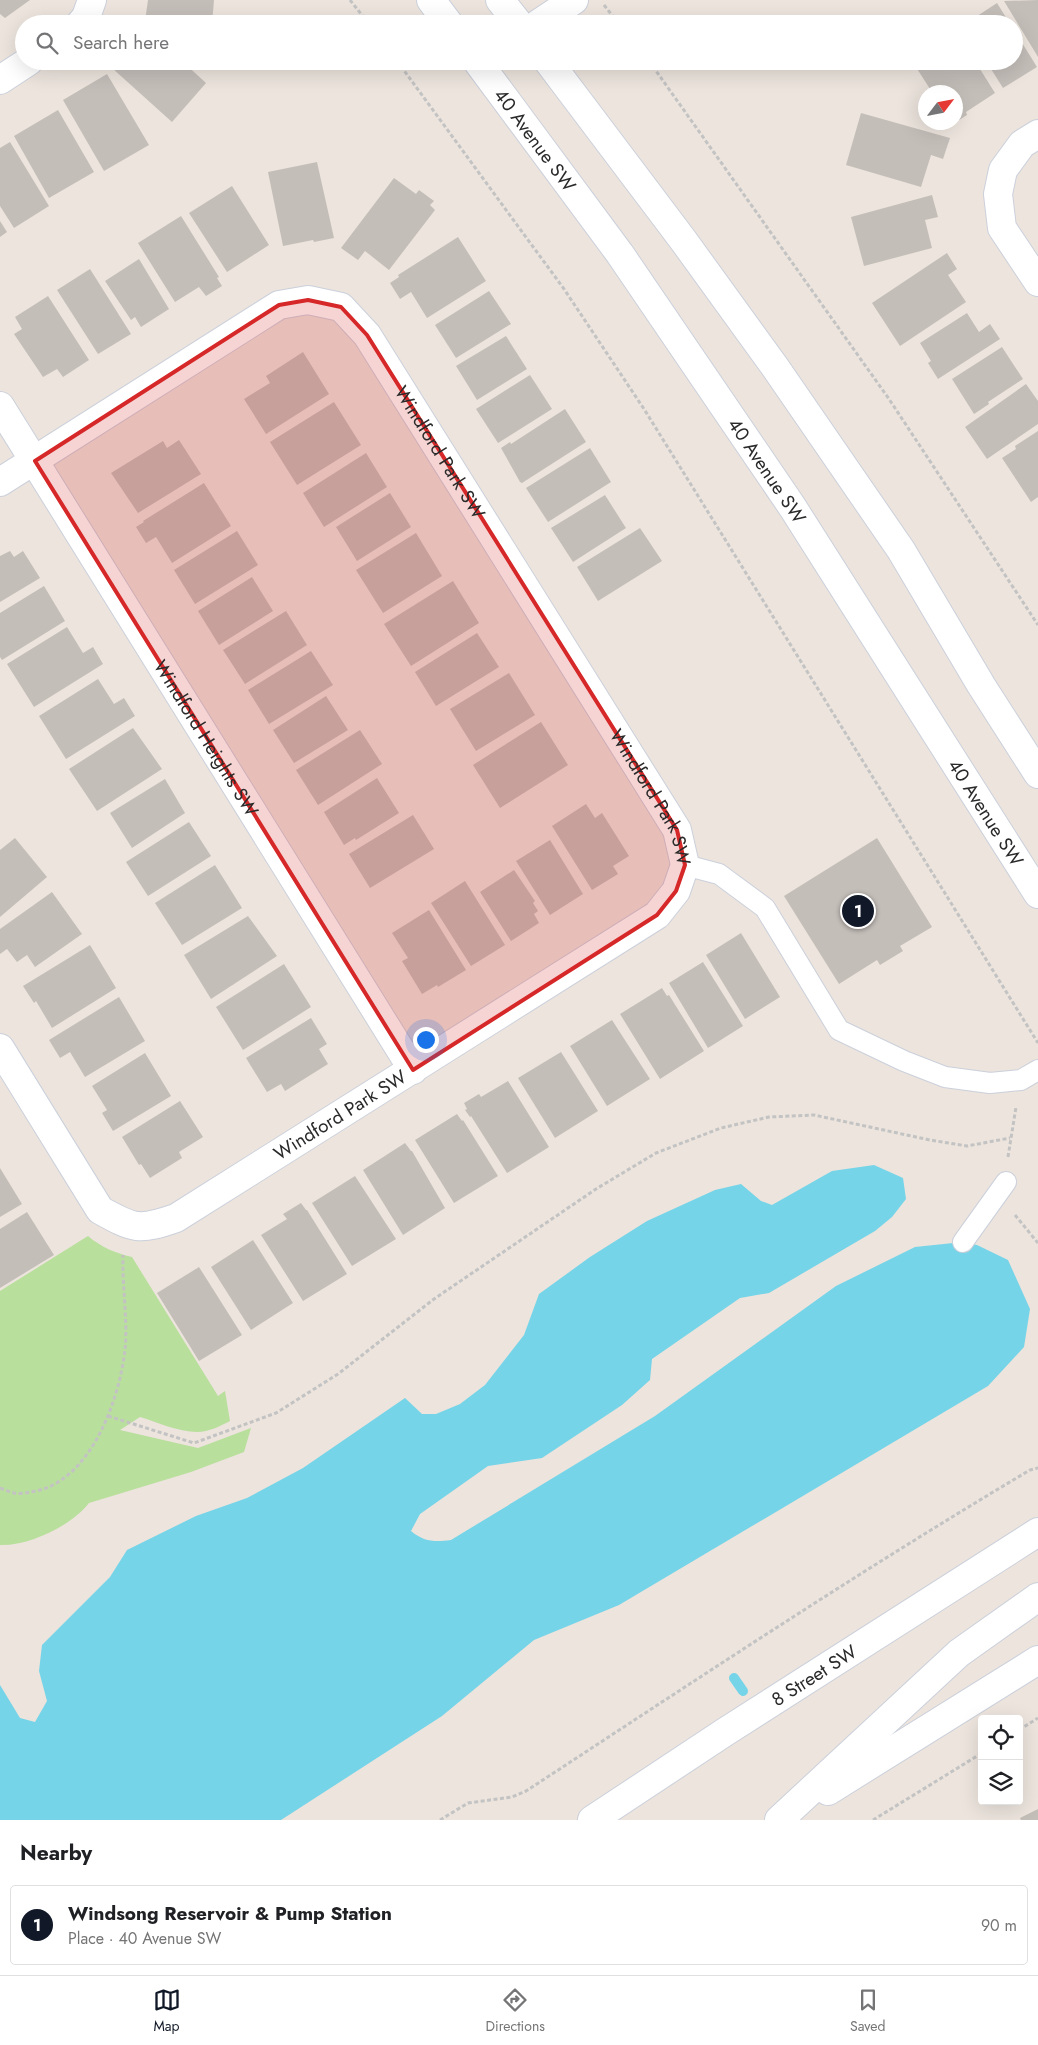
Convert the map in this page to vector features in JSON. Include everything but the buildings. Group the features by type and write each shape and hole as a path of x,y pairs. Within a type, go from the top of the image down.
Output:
{"main road":[{"path":"87,15 92,0"},
{"path":"431,0 442,15"},
{"path":"500,0 511,15"},
{"path":"552,15 574,0"},
{"path":"0,80 15,70"},
{"name":"40 Avenue SW","path":"484,70 620,254 793,508 1038,894"},
{"path":"555,70 678,232 775,366 900,550 981,685 1038,774"},
{"path":"1038,134 1022,144 1003,170 998,194 1002,228 1038,282"},
{"name":"Windford Park SW","path":"0,482 279,306 308,300 340,307 366,334 677,830 685,865 676,891 657,915 176,1218 150,1227 126,1224 100,1210 0,1048"},
{"name":"Windford Heights SW","path":"0,406 413,1070"},
{"path":"941,739 1038,870"},
{"name":"8 Street SW","path":"592,1820 725,1732 1038,1532"},
{"path":"780,1820 959,1653 1038,1597"},
{"path":"780,1820 1038,1660"}],"lane":[{"path":"685,865 719,874 765,908 839,1030 904,1061 945,1077 990,1083 1021,1080 1038,1070"},
{"path":"963,1242 1006,1182"}],"path":[{"path":"350,0 362,15"},
{"path":"404,70 564,289 644,409 1038,1044"},
{"path":"655,70 888,398 1038,625"},
{"path":"108,1416 194,1443 276,1413 338,1374 434,1299 596,1190 656,1153 721,1128 769,1117 814,1115 967,1146 1010,1138"},
{"path":"0,1488 16,1494 43,1490 70,1474 93,1445 108,1416 118,1386 125,1349 123,1256 126,1224"},
{"path":"440,1820 468,1803 512,1797 526,1791 843,1584 984,1497 1030,1470 1038,1468"},
{"path":"1023,1727 1038,1718"},
{"path":"873,1820 978,1755"}],"highlighted area":[{"path":"308,300 341,307 367,335 677,830 685,865 676,891 657,915 413,1070 35,461 279,305"}],"green space":[{"path":"88,1236 108,1249 132,1257 218,1396 225,1391 230,1421 210,1430 190,1432 140,1417 120,1430 198,1448 251,1428 244,1452 191,1472 89,1503 72,1519 49,1533 24,1542 0,1545 0,1291"}],"water":[{"path":"874,1165 903,1178 906,1199 892,1217 875,1231 769,1293 740,1298 652,1359 650,1380 622,1405 542,1458 488,1466 420,1514 411,1531 420,1537 430,1540 451,1540 655,1416 836,1286 915,1247 963,1242 977,1245 1008,1260 1030,1309 1024,1347 988,1386 619,1605 534,1640 442,1716 281,1820 0,1820 0,1685 20,1718 35,1722 47,1701 39,1671 42,1645 110,1577 127,1550 196,1516 247,1498 303,1468 405,1398 422,1414 436,1414 460,1404 485,1385 524,1335 539,1294 590,1257 647,1221 715,1190 741,1184 761,1201 772,1205 832,1171"}],"waterway":[{"path":"734,1678 743,1691"}],"place":[{"name":"Windsong Reservoir & Pump Station","path":"858,911"}]}
